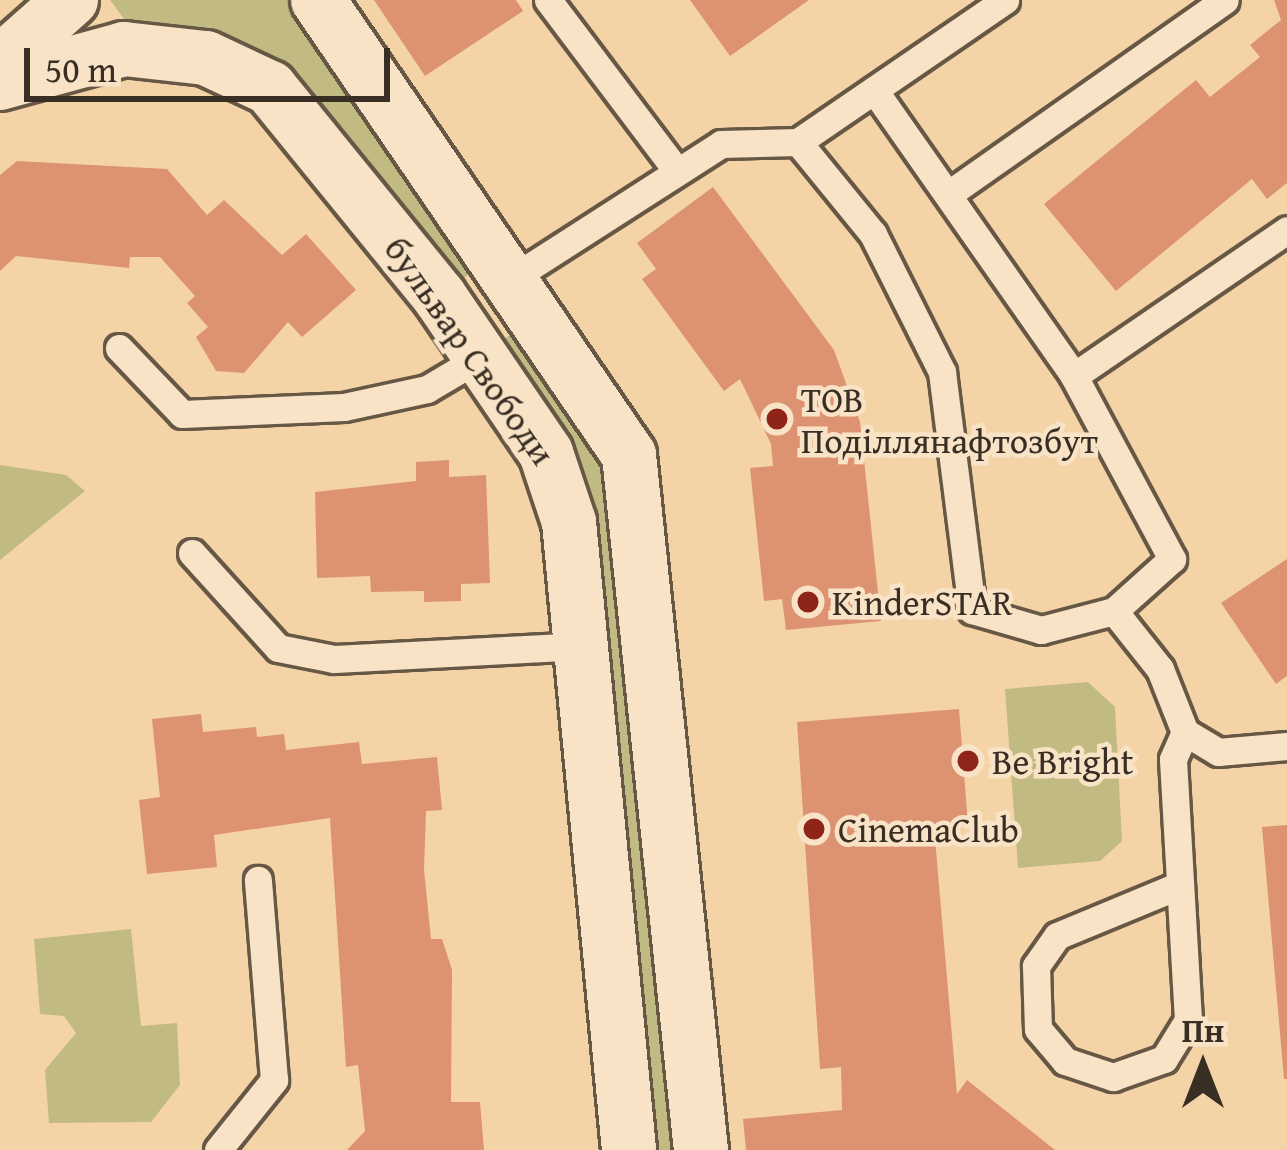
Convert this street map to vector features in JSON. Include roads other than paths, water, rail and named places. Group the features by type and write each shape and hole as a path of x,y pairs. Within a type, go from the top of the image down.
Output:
{"street":[{"path":"0,63 71,0"},
{"name":"бульвар Свободи","path":"318,0 607,410 638,485 701,1150"},
{"name":"бульвар Свободи","path":"0,83 124,49 175,50 254,79 312,129 468,338 561,486 583,646 629,1150"},
{"path":"468,338 512,279"}],"lane":[{"path":"548,0 677,171"},
{"path":"512,279 721,143 798,142 1004,0"},
{"path":"953,191 1225,0"},
{"path":"798,142 873,234 942,372 971,610 1041,630 1114,611 1172,559 1074,376 953,191 874,90"},
{"path":"1074,376 1287,230"},
{"path":"119,348 182,415 344,407 428,389 468,338"},
{"path":"192,553 278,648 334,659 583,646"},
{"path":"1114,611 1160,669 1185,733 1217,752 1287,746"},
{"path":"1180,885 1057,936 1036,966 1039,1029 1064,1061 1113,1077 1164,1059 1188,1020 1173,759 1185,733"},
{"path":"218,1150 274,1081 258,880"}],"place":[{"name":"ТОВ Поділлянафтозбут","path":"777,419"},
{"name":"KinderSTAR","path":"808,602"},
{"name":"Be Bright","path":"968,761"},
{"name":"CinemaClub","path":"814,829"}]}
